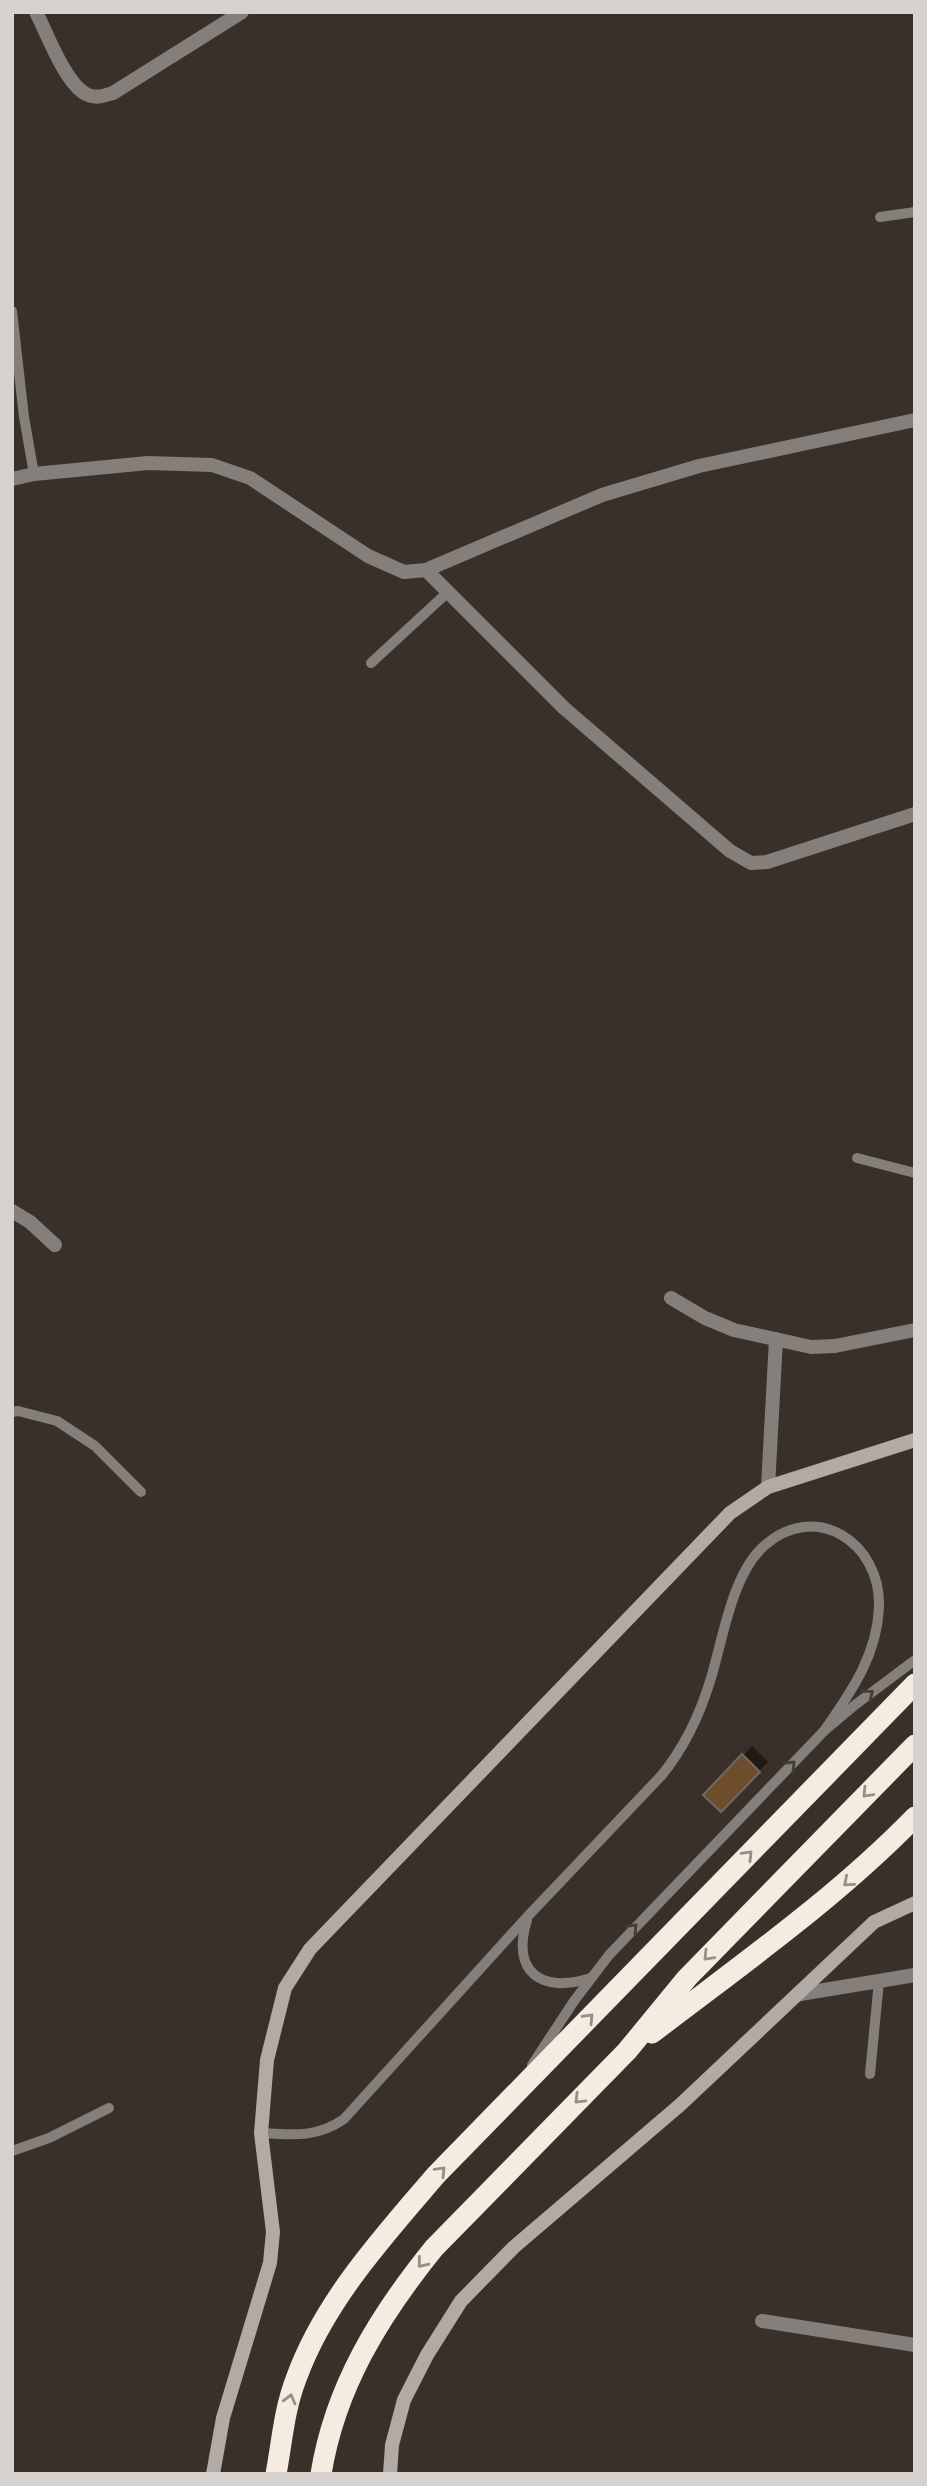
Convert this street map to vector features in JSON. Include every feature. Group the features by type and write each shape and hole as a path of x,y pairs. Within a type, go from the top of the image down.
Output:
{"highway":[{"path":"277,2471 282,2430 296,2378 312,2342 335,2302 400,2217 436,2175 915,1684"},
{"path":"322,2470 331,2425 344,2388 362,2351 405,2284 434,2248 628,2051 694,1971 915,1745"},
{"path":"628,2051 831,1896 863,1869 915,1817"}],"main road":[{"path":"214,2474 223,2418 271,2263 273,2232 261,2133 267,2060 285,1988 310,1949 730,1513 768,1487 915,1440"},
{"path":"390,2474 392,2445 404,2400 427,2355 461,2301 514,2247 680,2105 874,1922 915,1902"}],"street":[{"path":"36,12 66,71 78,88 87,95 98,97 113,93 242,12"},
{"path":"12,480 34,474 148,463 212,465 250,478 368,556 404,572 426,570 602,495 699,466 915,420"},
{"path":"426,570 565,708 730,851 751,863 767,862 915,814"},
{"path":"13,1212 30,1222 55,1245"},
{"path":"671,1298 705,1318 734,1330 811,1347 835,1346 915,1330"},
{"path":"768,1487 776,1339"},
{"path":"800,1994 915,1975"},
{"path":"762,2321 915,2345"}],"lane":[{"path":"880,217 915,212"},
{"path":"12,311 24,417 34,474"},
{"path":"371,663 448,592"},
{"path":"857,1158 915,1173"},
{"path":"12,1412 18,1411 57,1421 95,1446 141,1492"},
{"path":"261,2133 308,2135 321,2132 344,2119 675,1759 702,1706 732,1606 751,1560 772,1539 787,1531 804,1528 828,1529 850,1539 870,1562 878,1593 877,1624 869,1657 852,1691 824,1731"},
{"path":"507,2102 591,1978 628,1933 824,1731 915,1660"},
{"path":"527,1917 521,1949 531,1971 551,1983 567,1984 591,1978"},
{"path":"870,2074 879,1981"},
{"path":"12,2151 49,2138 109,2108"}],"building":[{"path":"742,1754 760,1772 721,1812 703,1795"}]}
